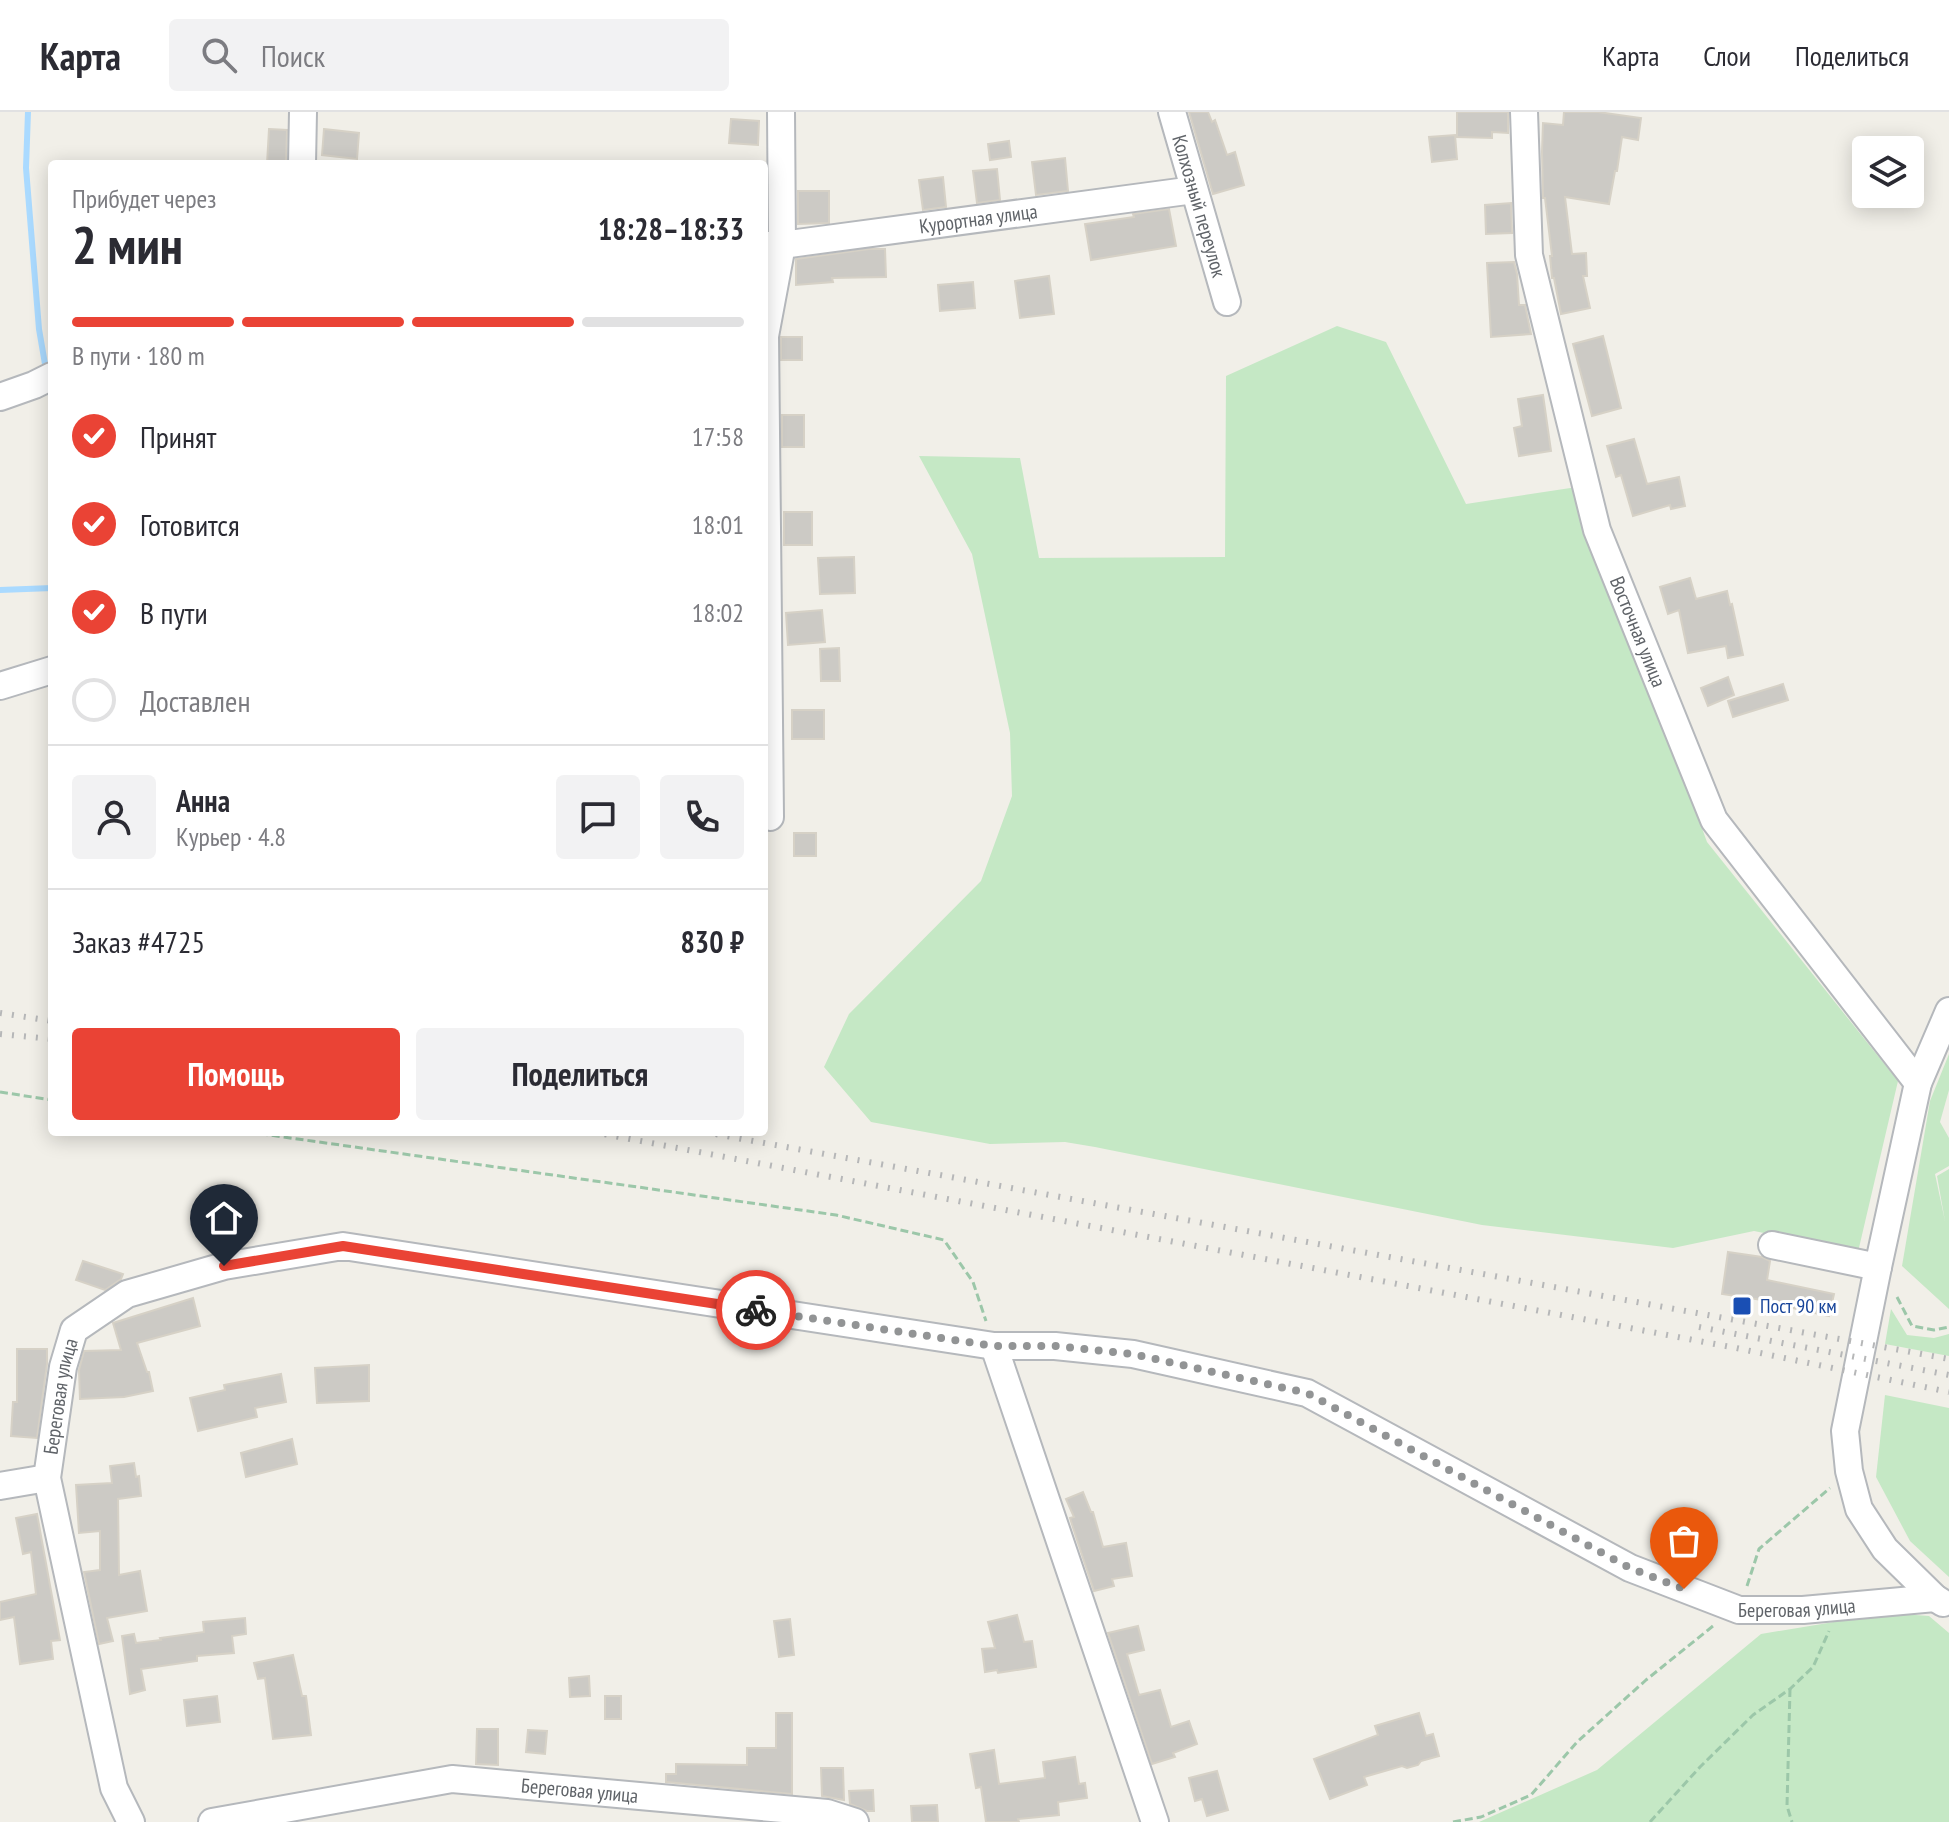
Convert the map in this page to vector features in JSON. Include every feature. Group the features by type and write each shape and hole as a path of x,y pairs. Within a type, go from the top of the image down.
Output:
{"street":[{"path":"302,160 303,112"},
{"path":"768,302 781,112"},
{"name":"Колхозный переулок","path":"1172,112 1227,302"},
{"name":"Восточная улица","path":"1524,112 1529,255 1597,530 1714,820 1918,1083"},
{"name":"Курортная улица","path":"773,245 1194,190"},
{"path":"0,397 43,381"},
{"path":"768,625 770,817"},
{"path":"0,686 48,671"},
{"path":"1942,1602 1885,1549 1859,1509 1849,1471 1845,1431 1918,1083 1949,1011"},
{"path":"1772,1245 1878,1267"},
{"name":"Береговая улица","path":"131,1822 114,1788 47,1478 63,1367 74,1330 127,1294 224,1266 343,1246 994,1346 1055,1346 1133,1354 1307,1393 1630,1568 1739,1610 1803,1610 1942,1602"},
{"path":"994,1346 1155,1822"},
{"path":"0,1486 47,1478"},
{"name":"Береговая улица","path":"212,1822 452,1779 827,1813 855,1822"}],"path":[{"path":"0,1092 48,1099"},
{"path":"276,1136 836,1215 944,1240 973,1282 994,1346"},
{"path":"1878,1267 1912,1326 1934,1330 1949,1327"},
{"path":"1453,1822 1481,1817 1531,1795 1577,1742 1646,1680 1709,1629 1739,1610 1759,1549 1849,1471"},
{"path":"1650,1822 1753,1715 1790,1689 1813,1667 1829,1630"},
{"path":"1790,1689 1787,1806 1792,1822"}],"green space":[{"path":"1337,326 1386,342 1466,504 1577,487 1707,842 1898,1081 1858,1252 1754,1231 1673,1248 1482,1225 1065,1142 990,1144 871,1122 824,1067 849,1014 981,881 1012,796 1010,733 972,554 919,456 1020,458 1039,558 1225,557 1226,376"},
{"path":"1949,1054 1949,1090 1940,1122 1949,1138 1949,1166 1935,1174 1945,1221 1937,1176 1949,1169 1949,1309 1902,1266 1930,1101"},
{"path":"1891,1309 1907,1335 1934,1338 1949,1334 1949,1356 1885,1344"},
{"path":"1885,1395 1949,1408 1949,1577 1910,1541 1876,1477"},
{"path":"1888,1613 1929,1616 1949,1633 1949,1822 1479,1822 1597,1770 1761,1634"}],"building":[{"path":"1189,112 1208,112 1212,122 1215,120 1227,155 1235,152 1244,185 1213,194"},
{"path":"1457,112 1508,112 1508,133 1492,132 1492,138 1457,137"},
{"path":"1564,112 1598,112 1641,118 1638,140 1622,137 1609,204 1565,197 1572,254 1586,253 1587,276 1583,276 1590,308 1561,314 1552,278 1552,256 1543,198 1542,152 1543,123 1563,125"},
{"path":"731,119 759,121 758,145 729,143"},
{"path":"269,129 287,130 286,160 267,160"},
{"path":"324,129 359,133 357,159 322,155"},
{"path":"1455,135 1457,159 1432,162 1429,137"},
{"path":"1009,141 1011,157 990,160 988,144"},
{"path":"1065,158 1068,191 1036,195 1032,162"},
{"path":"997,169 1000,200 977,203 973,171"},
{"path":"943,177 946,207 923,210 919,180"},
{"path":"798,191 829,191 829,223 798,224"},
{"path":"1511,203 1512,233 1486,234 1485,205"},
{"path":"1169,209 1176,246 1091,260 1085,224"},
{"path":"885,249 886,277 832,278 833,282 796,285 796,259"},
{"path":"1514,262 1519,305 1525,305 1531,334 1491,337 1487,263"},
{"path":"1049,276 1054,314 1020,318 1015,281"},
{"path":"973,282 975,308 940,311 938,285"},
{"path":"1603,336 1621,408 1592,416 1573,344"},
{"path":"781,337 802,337 802,360 781,360"},
{"path":"1543,395 1551,451 1519,456 1514,428 1522,426 1518,399"},
{"path":"782,415 804,415 804,447 782,447"},
{"path":"1634,439 1647,484 1679,477 1685,506 1671,509 1670,505 1633,516 1621,475 1616,477 1607,446"},
{"path":"784,512 812,512 812,545 784,545"},
{"path":"854,557 855,593 820,594 818,558"},
{"path":"1690,578 1696,599 1727,591 1743,655 1728,658 1726,646 1688,653 1679,610 1668,614 1660,587"},
{"path":"822,610 825,642 788,645 786,613"},
{"path":"839,648 840,681 821,681 820,649"},
{"path":"1728,677 1734,695 1708,706 1701,688"},
{"path":"1783,684 1788,700 1733,717 1728,701"},
{"path":"792,710 824,710 824,739 792,739"},
{"path":"794,833 816,833 816,856 794,856"},
{"path":"1728,1252 1770,1261 1767,1280 1834,1294 1829,1316 1788,1307 1789,1304 1722,1294"},
{"path":"83,1261 123,1274 121,1279 105,1290 76,1280"},
{"path":"193,1298 200,1326 137,1343 153,1391 124,1397 80,1399 79,1370 84,1351 121,1350 113,1323"},
{"path":"17,1349 47,1349 37,1438 11,1436 13,1402 17,1402"},
{"path":"369,1365 369,1401 317,1403 315,1368"},
{"path":"281,1374 286,1402 255,1408 257,1417 198,1431 190,1398 225,1390 224,1385"},
{"path":"292,1439 297,1464 246,1477 241,1453"},
{"path":"134,1463 141,1496 118,1499 119,1575 140,1571 147,1611 107,1618 113,1641 99,1644 84,1572 100,1570 100,1531 79,1533 76,1485 112,1483 110,1466"},
{"path":"1083,1492 1093,1512 1103,1547 1126,1543 1132,1576 1112,1579 1114,1586 1094,1591 1070,1518 1074,1517 1066,1499"},
{"path":"37,1514 60,1640 51,1641 53,1659 20,1664 14,1617 0,1620 0,1602 36,1594 31,1552 23,1554 16,1518"},
{"path":"1017,1615 1024,1642 1032,1641 1036,1667 985,1672 982,1649 995,1648 988,1622"},
{"path":"245,1618 246,1634 232,1636 234,1653 197,1656 197,1661 141,1669 145,1690 130,1694 122,1636 134,1634 136,1643 161,1640 204,1632 203,1622"},
{"path":"790,1619 794,1655 779,1657 774,1621"},
{"path":"1138,1626 1144,1650 1127,1654 1139,1695 1160,1690 1171,1727 1189,1721 1197,1744 1173,1753 1175,1757 1152,1764 1108,1633"},
{"path":"293,1655 302,1696 306,1696 311,1735 273,1739 265,1678 258,1679 254,1663"},
{"path":"589,1676 590,1696 570,1697 569,1678"},
{"path":"217,1696 220,1722 187,1726 184,1700"},
{"path":"605,1696 621,1696 621,1719 605,1719"},
{"path":"776,1713 792,1713 792,1794 666,1782 666,1774 676,1774 676,1764 747,1765 747,1748 776,1748"},
{"path":"1419,1713 1426,1736 1433,1734 1439,1756 1421,1761 1418,1765 1402,1766 1364,1777 1367,1785 1330,1799 1314,1759 1378,1735 1375,1726"},
{"path":"477,1729 498,1729 498,1765 476,1764"},
{"path":"528,1730 547,1731 545,1754 526,1752"},
{"path":"994,1750 999,1784 1045,1778 1043,1762 1075,1757 1079,1784 1085,1783 1087,1798 1058,1802 1059,1815 1018,1819 1019,1822 986,1822 981,1787 976,1788 970,1754"},
{"path":"821,1768 843,1768 844,1800 822,1796"},
{"path":"1217,1771 1228,1810 1207,1816 1202,1799 1195,1801 1189,1778"},
{"path":"873,1790 874,1811 850,1804 849,1791"},
{"path":"937,1805 938,1822 912,1822 911,1806"}],"waterway":[{"path":"28,112 26,168 39,329 46,370"},
{"path":"0,590 48,588"}],"railway":[{"path":"0,1013 48,1020"},
{"path":"0,1034 48,1039"},
{"path":"614,1136 1736,1348 1949,1392"},
{"path":"726,1136 1949,1359"},
{"path":"1699,1327 1949,1375"}],"way so far":[{"path":"756,1310 994,1346 1055,1346 1133,1354 1307,1393 1630,1568 1684,1589"}],"place":[{"name":"Пост 90 км","path":"1742,1306"}],"route":[{"path":"224,1266 343,1246 756,1310"}]}
